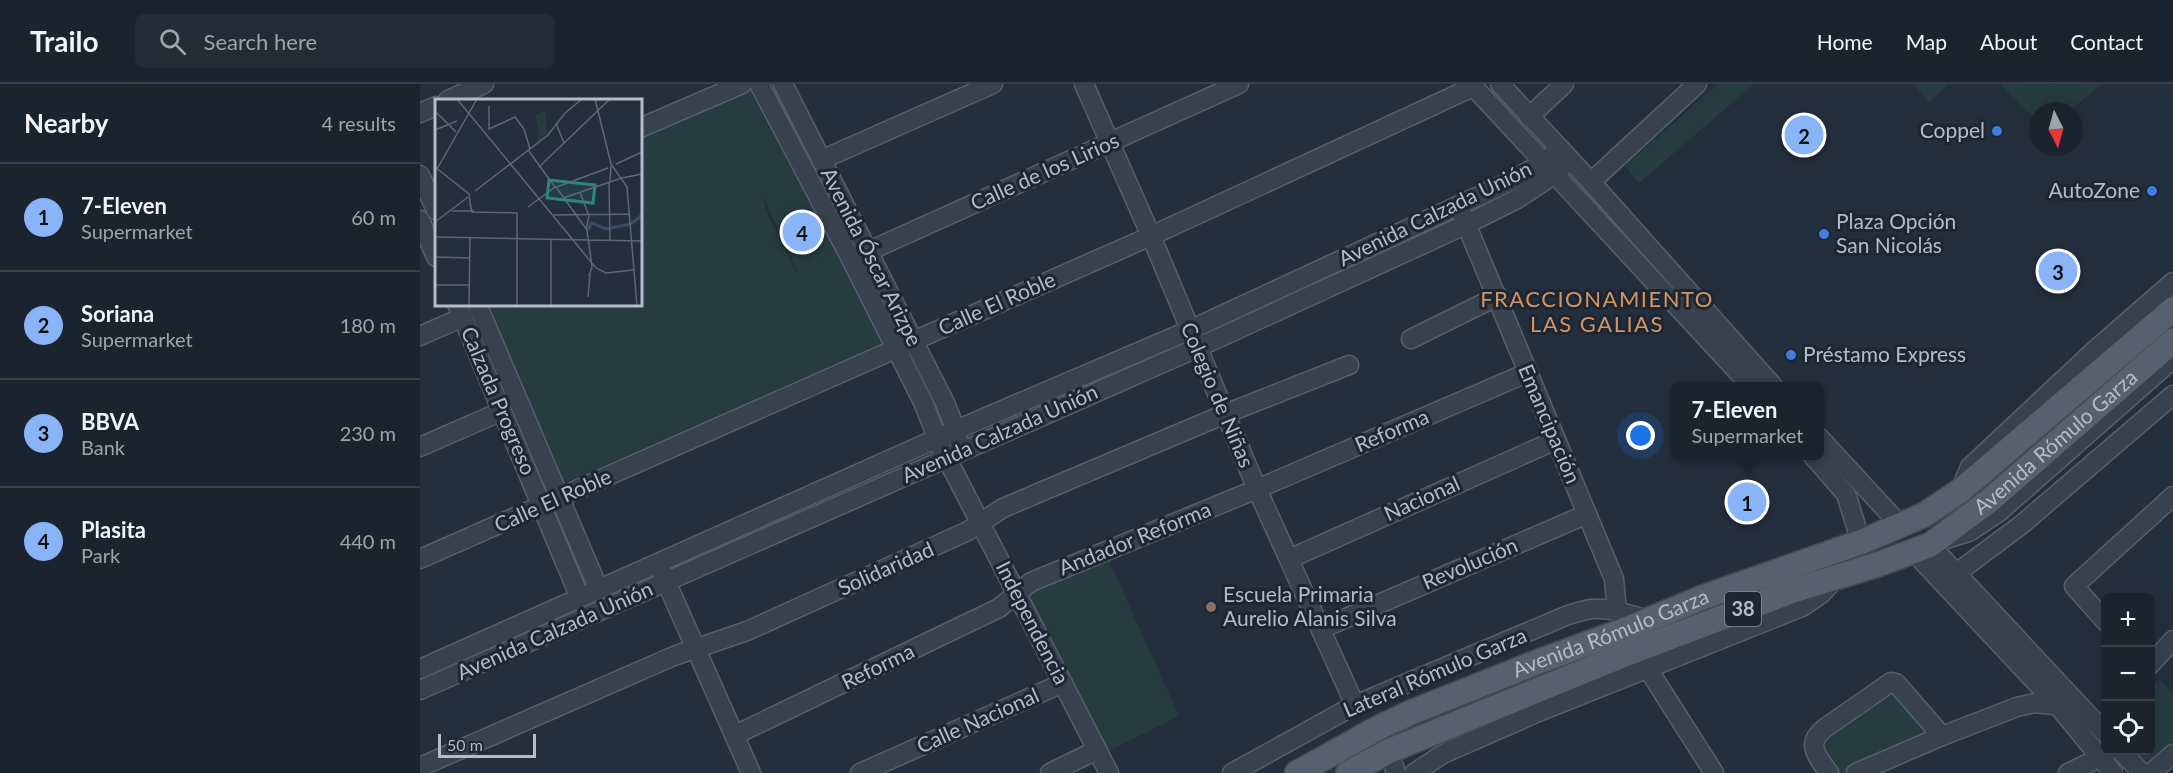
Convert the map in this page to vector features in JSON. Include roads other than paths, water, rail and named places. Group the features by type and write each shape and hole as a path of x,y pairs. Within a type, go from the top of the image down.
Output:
{"main road":[{"name":"Avenida Rómulo Garza","path":"1297,773 1412,712 1757,577 1861,542 1924,515 1960,491 2173,309"},
{"name":"Avenida Rómulo Garza","path":"1348,773 1392,762 1637,650 1792,591 1926,546 1989,501 2173,341"}],"street":[{"path":"450,99 484,84"},
{"path":"642,127 742,84"},
{"name":"Avenida Óscar Arizpe","path":"759,84 851,259 923,402 938,439 953,461"},
{"name":"Avenida Óscar Arizpe","path":"783,84 945,404 956,430 953,461"},
{"path":"821,160 993,84"},
{"name":"Colegio de Niñas","path":"1084,84 1151,236 1257,489 1355,705"},
{"name":"Calle de los Lirios","path":"851,259 1239,84"},
{"path":"1500,84 1591,182 1769,382"},
{"path":"1529,117 1564,84"},
{"path":"1591,182 1697,84"},
{"path":"1472,85 1746,382"},
{"name":"Calle El Roble","path":"420,559 1151,236 1472,85"},
{"path":"420,113 435,106"},
{"name":"Avenida Calzada Unión","path":"422,680 658,585 953,461 1517,199 1564,155"},
{"name":"Avenida Calzada Unión","path":"422,680 580,598 956,430 1190,330 1511,181 1549,168"},
{"path":"420,175 435,208"},
{"name":"Emancipación","path":"1458,205 1615,583 1617,612"},
{"path":"424,220 435,254"},
{"name":"Avenida Rómulo Garza","path":"1960,491 1970,466 2095,350 2173,282"},
{"path":"1412,339 1497,296"},
{"name":"Calzada Progreso","path":"478,306 599,590"},
{"path":"420,336 460,311"},
{"name":"Calzada Progreso","path":"460,311 580,598"},
{"name":"Avenida Rómulo Garza","path":"1926,546 1969,532 1999,512 2173,359"},
{"name":"Solidaridad","path":"420,767 697,648 747,631 981,524 1003,508 1349,365"},
{"name":"Reforma","path":"1257,489 1527,373"},
{"path":"1958,572 2021,525 2173,394"},
{"path":"420,447 502,411"},
{"name":"Nacional","path":"1289,559 1556,440"},
{"path":"1824,442 1899,524"},
{"path":"1816,460 1846,494 1861,542"},
{"name":"Independencia","path":"953,461 981,524 1109,773"},
{"name":"Andador Reforma","path":"1017,593 1031,582 1257,489"},
{"path":"2101,617 2073,586 2173,496"},
{"name":"Revolución","path":"1321,629 1587,514"},
{"path":"1926,546 1958,572 2079,705 2101,724"},
{"path":"1926,546 2058,706 2101,751"},
{"path":"650,567 658,585 697,648 751,773"},
{"name":"Avenida Rómulo Garza","path":"1414,773 1443,754 1802,607 1821,594 1837,577"},
{"name":"Reforma","path":"735,735 999,609 1017,593"},
{"name":"Lateral Rómulo Garza","path":"1232,773 1355,705 1568,615 1591,609 1617,612 1648,620"},
{"path":"2155,660 2173,640"},
{"path":"1648,669 1714,773"},
{"path":"1829,773 1815,752 1816,737 1889,682 1896,683 1942,736"},
{"name":"Calle Nacional","path":"860,773 1063,683"},
{"path":"1856,773 1942,736 2030,703 2058,706 2079,705"},
{"path":"1050,773 1097,750"},
{"path":"2151,773 2173,754"},
{"path":"2068,773 2102,755"},
{"path":"2104,755 2113,773"},
{"path":"2125,755 2142,773"}],"place":[{"name":"Coppel","path":"1997,131"},
{"name":"Soriana","path":"1804,135"},
{"name":"AutoZone","path":"2152,191"},
{"name":"Plasita","path":"802,232"},
{"name":"Plaza Opción San Nicolás","path":"1824,234"},
{"name":"BBVA","path":"2058,271"},
{"name":"Préstamo Express","path":"1791,355"},
{"name":"7-Eleven","path":"1747,502"},
{"name":"Escuela Primaria Aurelio Alanis Silva","path":"1211,607"}],"district":[{"name":"FRACCIONAMIENTO LAS GALIAS","path":"1597,312"}]}
